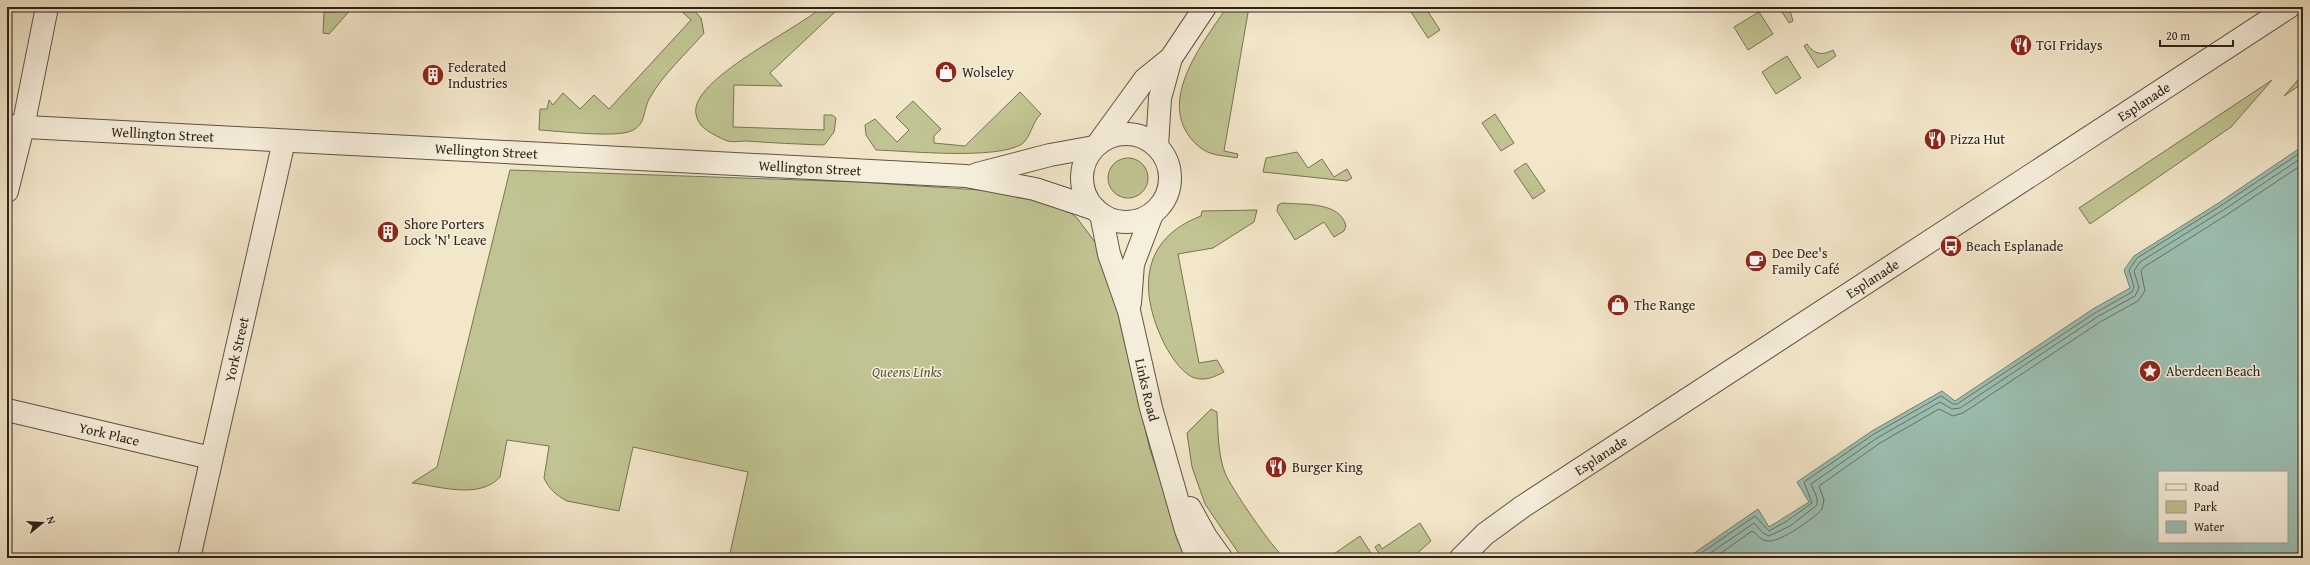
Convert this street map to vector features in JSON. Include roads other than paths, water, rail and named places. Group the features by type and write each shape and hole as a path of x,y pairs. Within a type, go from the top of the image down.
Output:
{"street":[{"path":"7,191 15,127 47,7"},
{"path":"1097,144 1111,136 1123,133 1136,134 1148,139 1157,146 1165,156 1170,178 1165,199 1152,214 1132,222 1121,222 1098,212 1087,199 1083,186 1082,172 1086,159 1097,144 1145,79 1171,58 1205,7"},
{"name":"Esplanade","path":"1461,558 1485,534 1522,507 2289,7"},
{"path":"1157,146 1160,98 1171,58"},
{"name":"Wellington Street","path":"15,127 966,176 1035,189 1098,212"},
{"name":"York Street","path":"189,558 284,141"},
{"name":"Wellington Street","path":"966,176 1097,144"},
{"name":"Links Road","path":"1098,212 1109,254 1130,311 1151,408 1186,530 1197,558"},
{"name":"Links Road","path":"1130,311 1133,264 1152,214"},
{"name":"York Place","path":"7,410 211,458"},
{"name":"Links Road","path":"1169,468 1206,537 1221,558"}],"water":[{"name":"Aberdeen Beach","path":"2303,146 2303,558 1687,558 1758,509 1769,527 1809,502 1797,482 1872,431 1942,391 1955,401 2093,309 2130,288 2124,270 2134,256 2220,202"}],"place":[{"name":"TGI Fridays","path":"2021,45"},
{"name":"Wolseley","path":"946,72"},
{"name":"Federated Industries","path":"433,75"},
{"name":"Pizza Hut","path":"1935,139"},
{"name":"Shore Porters Lock 'N' Leave","path":"388,232"},
{"name":"Beach Esplanade","path":"1951,246"},
{"name":"Dee Dee's Family Café","path":"1756,261"},
{"name":"The Range","path":"1618,305"},
{"name":"Aberdeen Beach","path":"2150,371"},
{"name":"Burger King","path":"1276,467"}],"park label":[{"name":"Queens Links","path":"907,372"}]}
